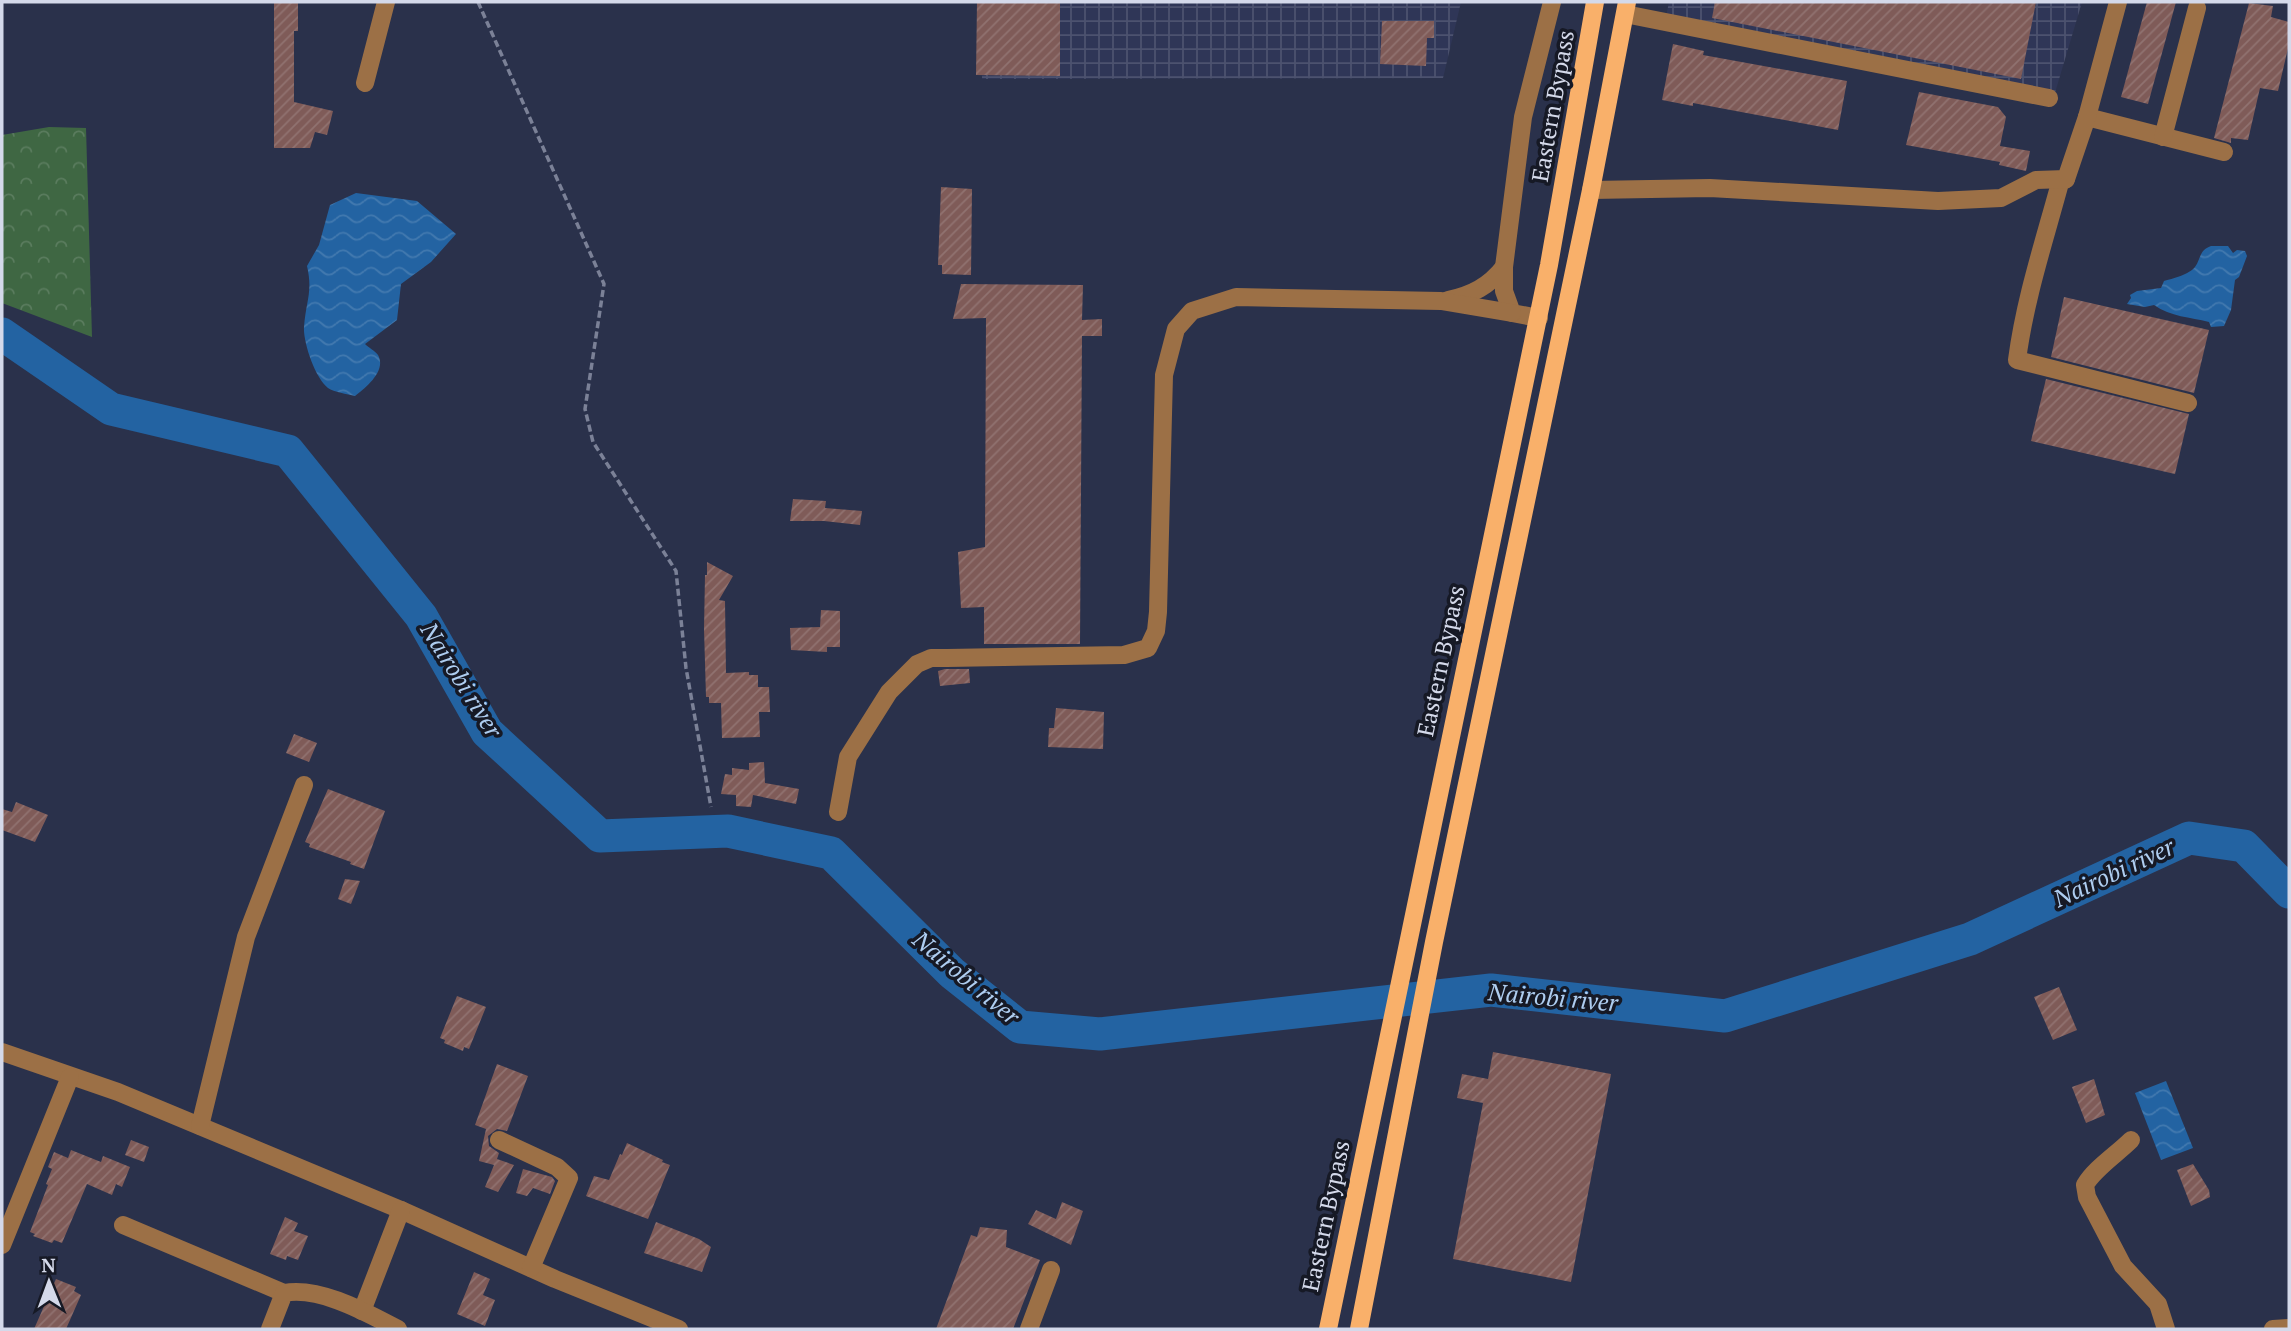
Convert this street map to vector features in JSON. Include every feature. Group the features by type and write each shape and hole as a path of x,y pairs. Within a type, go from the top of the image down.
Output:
{"main road":[{"name":"Eastern Bypass","path":"1328,1329 1539,318 1595,2"},
{"path":"1359,1329 1434,942 1591,190 1626,8"}],"street":[{"path":"365,83 386,2"},
{"path":"1512,313 1504,292 1504,267 1523,117 1552,2"},
{"path":"2118,2 2087,117 2066,178 2060,183 2030,284 2017,360 2188,403"},
{"path":"1626,8 2049,98"},
{"path":"2163,137 2197,8"},
{"path":"2087,117 2224,152"},
{"path":"1591,190 1710,188 1938,201 2001,198 2036,180 2066,178"},
{"path":"1441,301 1462,297 1483,288 1495,279 1504,267"},
{"path":"838,812 848,757 889,692 917,664 939,658 1124,655 1148,648 1156,631 1158,612 1164,375 1176,329 1192,311 1236,297 1441,301 1539,318"},
{"path":"200,1126 246,937 304,785"},
{"path":"2,1052 118,1092 679,1329"},
{"path":"2,1245 70,1077"},
{"path":"499,1140 557,1167 569,1178 531,1268"},
{"path":"2131,1140 2090,1177 2085,1185 2087,1197 2123,1266 2158,1304 2166,1329"},
{"path":"362,1311 401,1210"},
{"path":"123,1224 285,1293 307,1292 362,1311 398,1329"},
{"path":"1029,1329 1051,1270"},
{"path":"270,1329 285,1293"},
{"path":"2273,1329 2289,1328"}],"path":[{"path":"478,2 604,284 585,409 593,442 676,571 686,668 710,807"}],"shaded area":[{"path":"982,2 1461,2 1443,78 982,79"},
{"path":"1669,2 2082,2 2054,96 1666,17"}],"green space":[{"path":"49,127 86,128 92,337 2,303 2,135"}],"water":[{"path":"356,193 417,201 456,234 431,262 401,284 397,320 365,344 378,355 380,367 369,384 355,396 334,391 323,383 311,359 304,327 309,290 307,266 319,245 330,205"},
{"path":"2211,246 2228,246 2233,253 2237,250 2245,251 2247,256 2239,277 2235,280 2231,310 2224,326 2211,327 2209,322 2174,314 2154,305 2145,307 2127,304 2130,295 2137,291 2161,288 2164,281 2193,270 2202,252"},
{"path":"2166,1081 2193,1148 2161,1160 2135,1093"}],"building":[{"path":"274,2 298,2 298,31 294,31 294,102 333,111 327,135 315,132 310,148 274,148"},
{"path":"977,2 1060,2 1060,76 976,75"},
{"path":"1715,2 2036,2 2021,79 1712,18"},
{"path":"2147,2 2176,2 2148,104 2121,97"},
{"path":"2249,3 2273,6 2271,17 2289,22 2289,44 2278,91 2260,88 2248,140 2231,138 2231,143 2214,138"},
{"path":"1382,21 1434,21 1434,38 1427,38 1426,66 1380,64"},
{"path":"1673,44 1704,51 1703,55 1847,81 1838,130 1693,103 1693,106 1662,100"},
{"path":"1919,92 1998,107 2006,117 2000,146 2030,151 2026,171 1999,165 2000,162 1906,145"},
{"path":"941,187 972,189 971,275 942,274 942,265 938,265"},
{"path":"961,284 1083,285 1082,320 1102,319 1102,336 1082,336 1080,644 984,644 984,607 961,608 958,552 985,547 986,318 953,319"},
{"path":"2064,297 2209,330 2194,393 2051,357"},
{"path":"2046,379 2189,414 2175,474 2031,441"},
{"path":"793,499 826,501 825,508 862,511 860,525 790,521"},
{"path":"707,562 733,576 719,600 725,601 726,673 749,672 749,675 758,675 758,687 769,687 770,712 759,712 760,737 722,738 721,703 709,703 709,697 706,697 704,629"},
{"path":"821,610 840,611 840,647 827,647 827,652 791,650 790,628 820,627"},
{"path":"969,669 970,683 940,686 938,671"},
{"path":"1056,708 1104,712 1103,749 1048,747 1049,728 1054,728"},
{"path":"294,734 317,743 309,762 286,753"},
{"path":"764,762 765,783 799,789 796,804 753,795 751,807 736,806 736,795 721,794 725,774 732,775 732,768 749,770 749,763"},
{"path":"328,789 385,811 364,869 309,847 310,844 305,842"},
{"path":"16,802 48,815 35,842 2,830 2,809 12,812"},
{"path":"345,879 360,881 351,904 338,899"},
{"path":"2059,987 2077,1030 2053,1040 2034,997"},
{"path":"457,996 486,1007 469,1049 464,1047 463,1051 444,1043 445,1040 440,1038"},
{"path":"1493,1052 1611,1074 1571,1282 1453,1259 1483,1103 1457,1098 1462,1074 1488,1079"},
{"path":"497,1064 528,1076 507,1131 497,1129 488,1136 489,1146 499,1153 497,1159 514,1165 498,1192 485,1187 494,1165 479,1161 486,1129 475,1125"},
{"path":"2094,1079 2105,1115 2086,1123 2072,1087"},
{"path":"131,1140 149,1147 144,1162 125,1155"},
{"path":"627,1143 670,1165 648,1219 586,1196 594,1176 609,1180"},
{"path":"71,1150 101,1162 103,1156 130,1167 122,1187 116,1184 112,1195 87,1184 62,1243 54,1240 52,1243 33,1236 35,1234 30,1232 48,1185 46,1184 52,1169 48,1167 54,1152 68,1158"},
{"path":"2193,1164 2209,1190 2210,1197 2191,1206 2177,1170"},
{"path":"523,1169 552,1177 555,1181 550,1194 533,1188 527,1196 516,1193"},
{"path":"1062,1202 1083,1211 1071,1245 1028,1224 1036,1210 1056,1219"},
{"path":"285,1217 298,1223 294,1231 308,1236 298,1260 287,1256 286,1260 270,1254"},
{"path":"656,1222 699,1239 711,1247 702,1272 644,1253"},
{"path":"980,1227 1007,1230 1006,1247 1040,1260 1013,1329 936,1329 971,1235 977,1237"},
{"path":"474,1272 490,1279 483,1295 495,1300 485,1326 457,1314"},
{"path":"56,1279 76,1287 74,1291 81,1295 66,1329 34,1329"}],"waterway":[{"name":"Nairobi river","path":"2,334 111,409 288,451 421,616 487,732 600,836 728,831 831,853 952,973 1020,1027 1100,1034 1491,990 1725,1016 1970,939 2189,838 2244,846 2289,892"}]}
